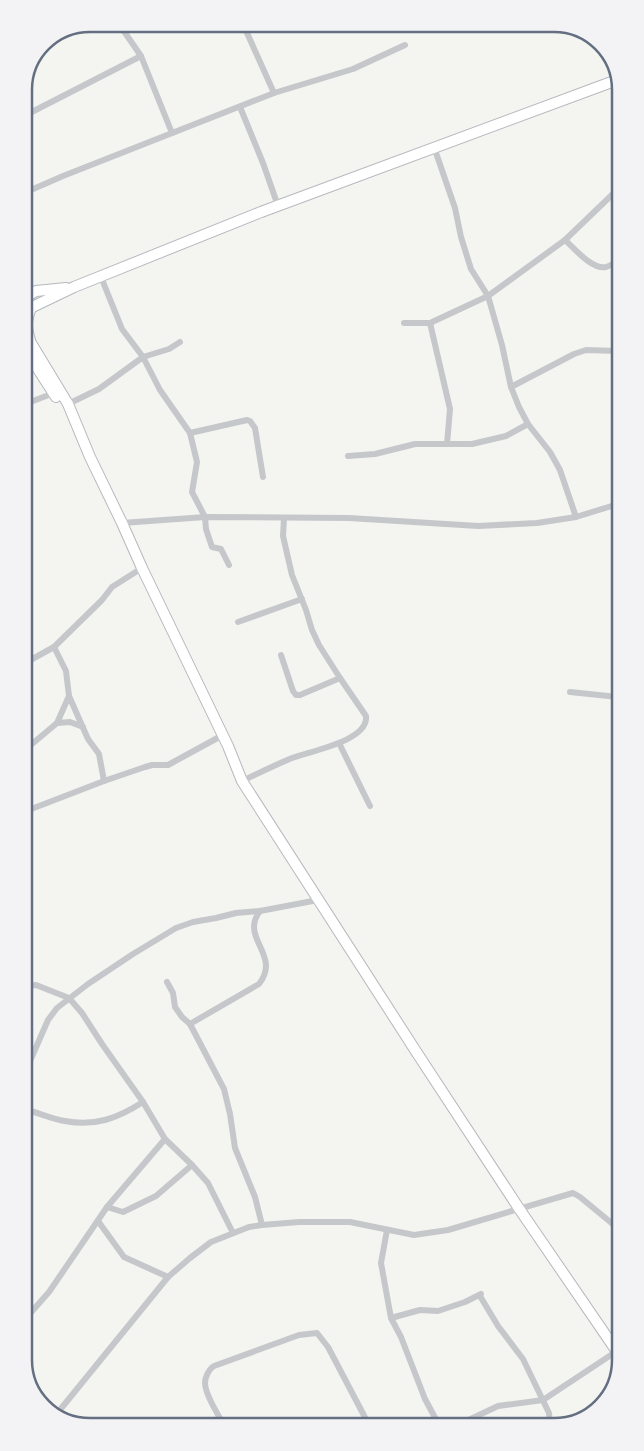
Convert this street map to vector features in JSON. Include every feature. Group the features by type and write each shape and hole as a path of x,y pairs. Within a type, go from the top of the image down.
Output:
{"main road":[{"path":"33,308 74,287 278,206 611,82"},
{"path":"33,291 74,287"},
{"path":"33,353 68,404 142,568 223,735 242,781 520,1210 612,1343"},
{"path":"33,355 54,393 79,431"}],"street":[{"path":"125,32 141,56 172,133"},
{"path":"247,32 274,93"},
{"path":"33,189 274,93 353,69 405,45"},
{"path":"33,111 141,56"},
{"path":"240,107 278,206"},
{"path":"434,147 455,208 461,237 471,269 488,296 502,345 511,387 528,424 550,452 560,470 576,517"},
{"path":"404,323 430,323 488,296 565,240 612,195"},
{"path":"565,240 590,264 601,267 612,264"},
{"path":"101,277 122,329 142,357 160,390 190,433 197,462 192,492 205,517 206,529 212,546 221,549 229,565"},
{"path":"430,323 450,409 447,444"},
{"path":"68,404 99,389 142,357 169,349 180,342"},
{"path":"511,387 574,354 586,350 612,351"},
{"path":"33,401 54,393"},
{"path":"190,433 247,420 250,421 255,428 263,477"},
{"path":"348,456 374,454 415,444 472,444 506,436 528,424"},
{"path":"122,523 205,517 350,518 478,526 537,523 576,517 612,507"},
{"path":"242,781 294,757 326,748 339,742 358,733 367,722 366,716 319,645 312,630 292,575 283,536 284,518"},
{"path":"33,659 54,647 102,600 112,587 142,568"},
{"path":"238,622 302,599"},
{"path":"54,647 66,671 69,696 88,739 99,754 104,781"},
{"path":"281,655 296,695 340,678"},
{"path":"570,692 612,696"},
{"path":"32,744 57,723 69,696"},
{"path":"57,723 70,722 83,727"},
{"path":"32,809 152,765 168,764 223,735"},
{"path":"339,742 370,806"},
{"path":"32,1054 48,1020 57,1008 125,959 176,928 193,922 236,913 260,911 318,900"},
{"path":"190,1024 259,984 265,976 267,965 254,930 255,918 260,911"},
{"path":"167,982 173,993 174,1007 190,1024 224,1089 235,1148 256,1197 262,1224"},
{"path":"32,985 36,985 69,998 82,1013 143,1102 165,1139 208,1183 233,1233"},
{"path":"32,1112 66,1122 97,1123 123,1114 143,1102"},
{"path":"32,1311 49,1292 107,1207 165,1139"},
{"path":"107,1207 123,1212 147,1202 192,1165"},
{"path":"60,1410 168,1277 211,1242 233,1233 262,1224 298,1222 350,1222 414,1235 440,1232 573,1193 612,1223"},
{"path":"98,1221 124,1256 168,1277"},
{"path":"387,1230 381,1263 391,1318 401,1337 425,1399 435,1418"},
{"path":"391,1318 420,1310 438,1311 465,1302 481,1294 480,1296 498,1326 523,1359 549,1413 549,1418"},
{"path":"219,1418 205,1383 210,1369 299,1335 317,1333 328,1347 365,1418"},
{"path":"473,1418 498,1406 543,1400 612,1357"}]}
